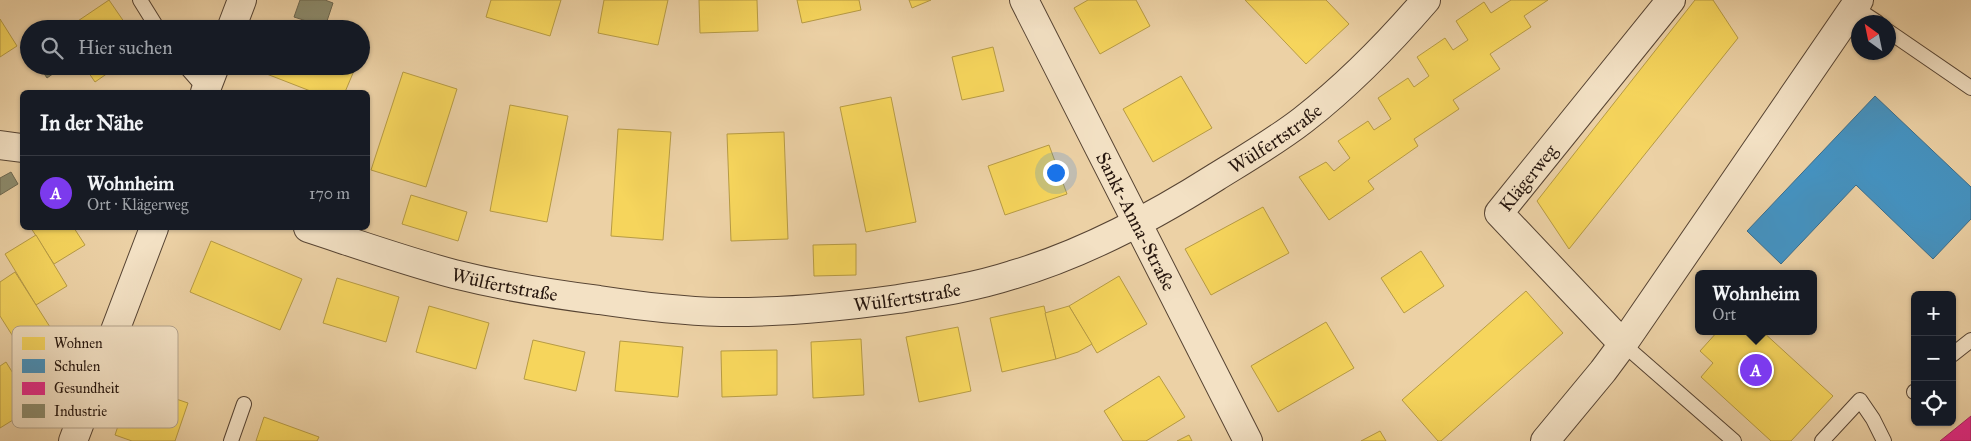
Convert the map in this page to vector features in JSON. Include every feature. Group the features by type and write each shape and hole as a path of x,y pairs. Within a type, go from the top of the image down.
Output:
{"street":[{"path":"234,20 242,0"},
{"name":"Sankt-Anna-Straße","path":"1024,0 1248,441"},
{"name":"Wülfertstraße","path":"314,230 410,262 502,285 642,306 720,312 861,304 932,294 1012,276 1071,254 1136,223 1206,183 1303,120 1346,83 1401,29 1426,0"},
{"name":"Klägerweg","path":"1623,344 1499,213 1671,0"},
{"path":"1545,441 1623,344 1852,2"},
{"path":"0,145 20,148"},
{"path":"117,326 153,230"},
{"path":"73,441 78,428"}],"lane":[{"path":"140,0 152,20"},
{"path":"1852,2 1868,15"},
{"path":"1896,36 1971,88"},
{"path":"198,75 209,83"},
{"path":"1956,352 1971,340"},
{"path":"1623,344 1734,441"},
{"path":"1822,441 1860,400 1873,419 1884,441"},
{"path":"230,441 244,404"}],"building: Wohnen":[{"path":"109,0 123,20 79,20"},
{"path":"491,0 561,0 550,36 486,17"},
{"path":"604,0 668,0 658,45 598,33"},
{"path":"699,0 757,0 758,31 700,33"},
{"path":"797,0 859,0 861,10 802,23"},
{"path":"909,0 931,0 912,8"},
{"path":"1088,0 1136,0 1150,26 1100,54 1074,8"},
{"path":"1245,0 1326,0 1349,24 1306,64"},
{"path":"1511,0 1548,0 1524,16 1531,27 1490,54 1500,69 1453,100 1459,109 1414,139 1418,146 1368,181 1374,189 1329,220 1299,177 1326,162 1334,171 1350,158 1338,141 1368,121 1374,130 1391,119 1378,98 1408,78 1414,87 1429,76 1417,57 1445,38 1453,50 1468,40 1456,21 1484,2 1491,13"},
{"path":"1695,0 1713,0 1738,38 1569,249 1537,201"},
{"path":"0,19 17,46 0,57"},
{"path":"993,47 1004,91 962,100 952,57"},
{"path":"403,72 457,89 426,187 371,170"},
{"path":"90,75 105,75 95,82"},
{"path":"269,75 352,75 346,90 308,90"},
{"path":"1181,76 1212,128 1153,162 1123,109"},
{"path":"891,97 916,222 866,232 840,107"},
{"path":"510,105 568,116 547,222 490,211"},
{"path":"618,129 671,132 663,240 611,236"},
{"path":"784,132 788,239 731,241 727,134"},
{"path":"1049,145 1067,194 1005,215 988,166"},
{"path":"411,195 467,212 458,241 402,224"},
{"path":"1263,207 1289,253 1211,295 1185,249"},
{"path":"32,230 75,230 85,245 54,264"},
{"path":"36,235 67,286 36,305 5,254"},
{"path":"211,241 302,279 280,330 190,292"},
{"path":"856,244 856,275 814,276 813,245"},
{"path":"1421,251 1444,286 1404,313 1381,278"},
{"path":"15,272 49,326 12,326 12,335 0,316 0,282"},
{"path":"1119,276 1147,324 1097,353 1069,306"},
{"path":"337,278 399,297 386,342 323,323"},
{"path":"1526,291 1563,333 1441,441 1438,441 1402,400"},
{"path":"429,306 489,323 476,369 416,352"},
{"path":"1044,306 1056,359 1002,372 990,318"},
{"path":"1069,306 1092,344 1078,352 1056,359 1045,313"},
{"path":"1326,322 1354,368 1278,412 1251,366"},
{"path":"958,327 971,391 919,402 906,337"},
{"path":"1714,335 1766,335 1833,396 1791,441 1771,441 1701,377 1713,363 1700,351"},
{"path":"861,339 864,395 813,398 811,342"},
{"path":"533,340 585,352 576,391 524,379"},
{"path":"620,341 683,347 678,397 615,391"},
{"path":"777,350 777,395 722,397 721,351"},
{"path":"6,362 12,372 12,421 0,428 0,366"},
{"path":"1159,376 1185,417 1146,441 1123,441 1104,411"},
{"path":"178,400 188,403 175,441 132,441 115,435 117,428 178,428"},
{"path":"264,417 319,437 317,441 256,441"},
{"path":"1380,431 1386,441 1361,441"},
{"path":"1189,435 1192,441 1177,441"}],"building: Schulen":[{"path":"1875,96 1971,187 1971,219 1933,259 1856,185 1781,264 1747,231"}],"building: Gesundheit":[{"path":"1971,416 1971,441 1940,441"}],"building: Industrie":[{"path":"300,0 325,0 333,3 327,20 303,20 294,17"},
{"path":"11,172 18,184 0,195 0,178"}],"place":[{"name":"Wohnheim","path":"1756,370"}]}
